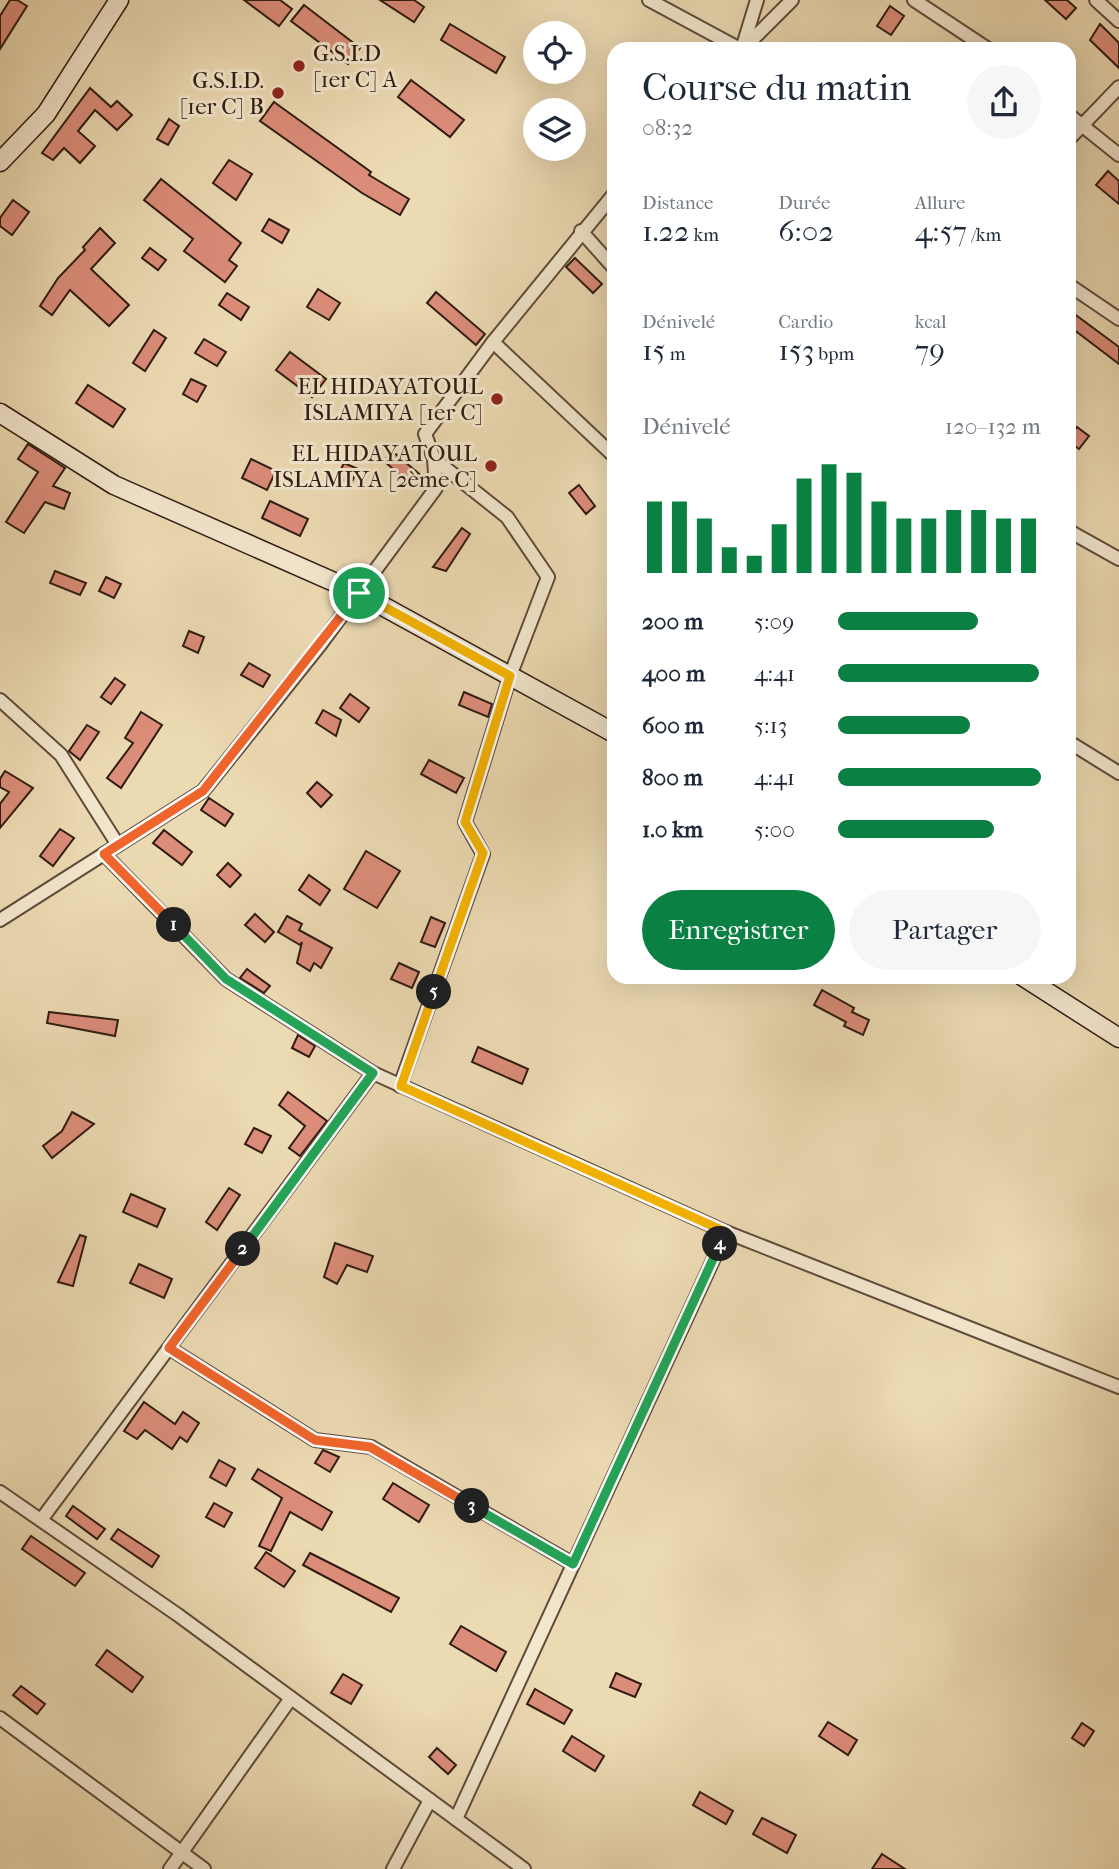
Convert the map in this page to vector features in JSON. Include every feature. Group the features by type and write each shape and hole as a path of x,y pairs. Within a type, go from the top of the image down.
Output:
{"street":[{"path":"0,162 46,114 120,0"},
{"path":"649,0 729,42"},
{"path":"744,42 757,0"},
{"path":"749,42 792,0"},
{"path":"914,0 977,42"},
{"path":"1096,0 1119,21"},
{"path":"1076,131 1119,87"},
{"path":"1076,120 1119,155"},
{"path":"0,920 203,791 359,593 436,488 434,459 425,434 493,342 607,202"},
{"path":"581,231 607,260"},
{"path":"1076,290 1119,319"},
{"path":"493,342 607,449"},
{"path":"0,413 114,485 359,593 607,729"},
{"path":"401,1086 483,853 465,822 510,676 548,577 506,517 434,459"},
{"path":"1076,535 1119,559"},
{"path":"0,700 61,755 118,845"},
{"path":"1076,746 1119,773"},
{"path":"104,854 226,979 373,1073 726,1232 1119,1387"},
{"path":"1035,984 1119,1038"},
{"path":"41,1521 373,1073"},
{"path":"456,1819 726,1232"},
{"path":"169,1348 315,1440 370,1447 573,1564"},
{"path":"0,1492 178,1615 524,1869"},
{"path":"170,1869 291,1698"},
{"path":"0,1718 204,1869"},
{"path":"393,1869 430,1800"}],"building":[{"path":"10,0 17,0 27,6 0,49 0,16"},
{"path":"244,0 280,0 292,9 279,26"},
{"path":"380,0 414,0 424,7 414,22"},
{"path":"1045,0 1067,0 1076,8 1066,19"},
{"path":"304,5 360,48 348,64 291,21"},
{"path":"890,6 904,16 891,35 877,26"},
{"path":"450,24 505,57 496,73 441,40"},
{"path":"1100,24 1119,43 1119,68 1090,40"},
{"path":"411,80 464,120 450,137 398,97"},
{"path":"90,88 111,107 117,101 132,115 117,130 95,110 78,131 95,146 80,163 64,148 53,160 42,153"},
{"path":"274,102 371,172 369,175 409,199 400,215 362,193 260,121"},
{"path":"169,119 179,126 168,145 157,139"},
{"path":"229,160 252,174 236,200 213,183"},
{"path":"1108,171 1119,181 1119,204 1096,185"},
{"path":"161,179 241,243 229,260 237,266 225,282 184,251 193,239 144,200"},
{"path":"13,200 29,212 12,235 0,226 0,218"},
{"path":"269,219 289,230 282,243 262,231"},
{"path":"100,228 115,243 91,269 129,305 109,326 70,290 52,315 40,306 58,278 85,250 83,247"},
{"path":"150,248 166,260 158,270 142,258"},
{"path":"575,258 602,284 593,293 566,267"},
{"path":"318,289 340,303 329,320 307,307"},
{"path":"436,292 485,334 476,345 427,303"},
{"path":"227,293 249,307 241,320 219,305"},
{"path":"1076,315 1119,347 1119,364 1076,331"},
{"path":"154,330 166,338 145,371 133,363"},
{"path":"204,339 226,352 217,366 195,353"},
{"path":"290,352 326,379 312,397 276,370"},
{"path":"191,379 206,386 197,402 183,394"},
{"path":"88,385 125,409 113,427 76,403"},
{"path":"1076,428 1089,436 1079,449 1076,447"},
{"path":"28,444 65,468 53,486 70,493 64,509 45,502 24,533 6,522 38,472 18,459"},
{"path":"392,451 423,477 414,487 384,461"},
{"path":"251,459 276,471 267,490 242,478"},
{"path":"344,463 358,469 351,484 337,477"},
{"path":"579,485 595,506 586,514 569,493"},
{"path":"270,501 308,519 300,536 262,518"},
{"path":"462,528 470,534 446,571 433,567"},
{"path":"55,571 86,583 80,595 50,583"},
{"path":"106,577 121,584 114,598 99,591"},
{"path":"189,631 204,637 198,653 183,646"},
{"path":"249,663 270,675 263,687 241,675"},
{"path":"115,678 125,685 111,704 101,697"},
{"path":"464,692 492,704 488,717 459,705"},
{"path":"350,694 369,708 359,722 340,708"},
{"path":"323,710 341,720 336,736 316,723"},
{"path":"141,712 162,725 121,788 107,778 133,743 125,738"},
{"path":"87,725 99,732 80,760 69,751"},
{"path":"429,760 464,778 456,793 421,774"},
{"path":"5,771 33,788 0,828 0,804 9,792 0,787 0,779"},
{"path":"317,782 332,795 321,807 307,793"},
{"path":"209,798 233,814 225,826 201,810"},
{"path":"60,829 74,838 53,866 40,856"},
{"path":"164,830 192,852 182,865 153,843"},
{"path":"366,851 400,871 377,908 344,889"},
{"path":"228,863 241,875 230,887 217,875"},
{"path":"309,875 330,890 320,905 299,890"},
{"path":"255,914 274,932 265,942 245,925"},
{"path":"287,916 302,924 299,930 332,948 321,968 314,963 310,971 297,963 302,942 300,945 278,932"},
{"path":"431,917 445,923 435,947 421,942"},
{"path":"399,963 419,972 412,988 391,979"},
{"path":"247,969 270,986 264,993 240,978"},
{"path":"822,990 854,1008 852,1012 869,1020 863,1035 844,1026 846,1022 814,1005"},
{"path":"49,1012 118,1020 115,1036 47,1023"},
{"path":"298,1035 315,1046 309,1057 292,1048"},
{"path":"478,1047 528,1069 522,1084 472,1062"},
{"path":"288,1092 327,1121 300,1156 289,1148 305,1126 279,1105"},
{"path":"72,1112 94,1124 52,1158 43,1146 62,1131"},
{"path":"254,1128 271,1136 262,1153 245,1144"},
{"path":"229,1188 240,1195 217,1230 206,1222"},
{"path":"131,1194 165,1209 157,1227 123,1212"},
{"path":"80,1235 86,1237 73,1286 58,1282"},
{"path":"335,1243 373,1256 367,1272 347,1265 337,1284 324,1277"},
{"path":"139,1264 172,1279 164,1298 130,1283"},
{"path":"144,1402 175,1424 183,1412 199,1423 187,1442 180,1437 172,1449 145,1430 137,1439 124,1431"},
{"path":"323,1450 339,1457 330,1472 315,1463"},
{"path":"219,1460 235,1469 226,1486 210,1477"},
{"path":"258,1469 332,1512 322,1530 290,1512 271,1551 259,1546 282,1498 252,1479"},
{"path":"393,1483 429,1505 419,1522 383,1499"},
{"path":"214,1503 232,1513 224,1527 206,1517"},
{"path":"73,1506 105,1529 97,1539 66,1516"},
{"path":"118,1529 159,1556 152,1567 111,1539"},
{"path":"31,1536 85,1573 75,1586 22,1549"},
{"path":"266,1552 295,1571 284,1587 255,1568"},
{"path":"310,1553 399,1598 391,1612 303,1565"},
{"path":"461,1626 506,1652 496,1671 450,1644"},
{"path":"107,1650 143,1677 132,1692 96,1665"},
{"path":"616,1673 641,1684 635,1697 610,1687"},
{"path":"343,1674 362,1685 351,1704 331,1693"},
{"path":"21,1686 45,1704 37,1714 13,1695"},
{"path":"535,1689 572,1710 564,1724 527,1704"},
{"path":"828,1722 857,1740 848,1755 819,1736"},
{"path":"1082,1723 1094,1731 1084,1746 1072,1738"},
{"path":"572,1736 604,1756 595,1771 563,1751"},
{"path":"437,1748 456,1765 448,1774 429,1757"},
{"path":"700,1792 733,1811 726,1824 693,1805"},
{"path":"762,1818 796,1835 787,1853 753,1834"},
{"path":"882,1854 905,1869 872,1869"}],"place":[{"name":"G.S.I.D [1er C] A","path":"299,66"},
{"name":"G.S.I.D. [1er C] B","path":"278,93"},
{"name":"EL HIDAYATOUL ISLAMIYA [1er C]","path":"497,399"},
{"name":"EL HIDAYATOUL ISLAMIYA [2ème C]","path":"491,466"}],"route":[{"path":"359,593 510,676 465,822 483,853 401,1086 726,1232 573,1564 370,1447 315,1440 169,1348 373,1073 226,979 104,854 203,791 359,593"}]}
